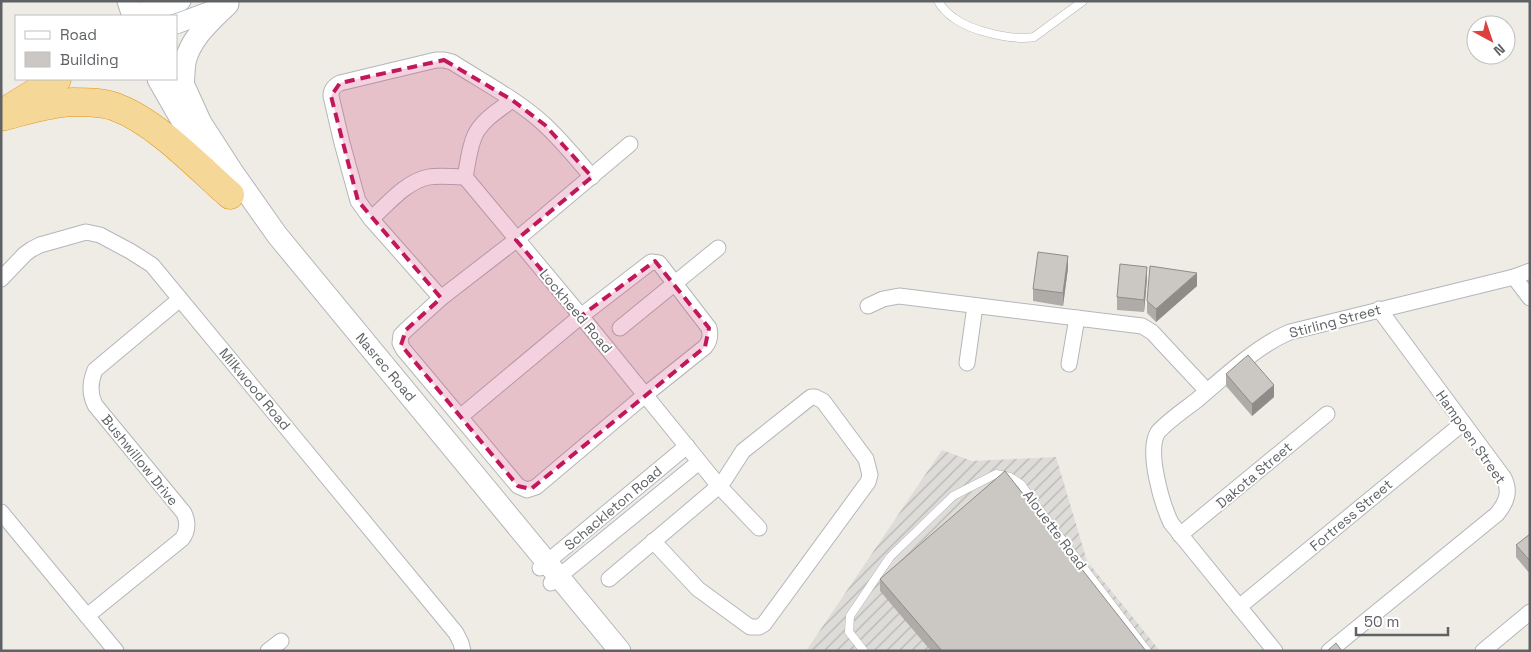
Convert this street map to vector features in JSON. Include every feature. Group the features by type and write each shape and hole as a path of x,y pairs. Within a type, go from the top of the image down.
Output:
{"highway":[{"path":"1,116 55,80"},
{"path":"1,116 52,104 73,102 95,103 116,107 139,118 152,127 230,195"}],"main road":[{"path":"128,1 146,12"},
{"path":"180,77 192,44 206,25 232,3"},
{"name":"Nasrec Road","path":"180,77 201,123 277,235 549,573 607,651"},
{"name":"Nasrec Road","path":"159,80 182,121 230,195 549,573 620,651"}],"street":[{"path":"146,12 181,1"},
{"path":"178,23 232,3"},
{"path":"441,298 371,219 358,201 331,96 331,92 336,85 436,60 452,62 512,100 545,125 576,157 592,177"},
{"path":"371,219 403,190 421,180 429,177 465,177 471,147 478,130 488,119 512,100"},
{"path":"460,417 582,316 651,262 659,263 709,328 710,338 705,347 536,487 527,490 518,486 460,417 403,349 400,342 401,336 406,330 441,298 516,240 630,144"},
{"name":"Lockheed Road","path":"465,177 516,240 582,316 719,486 759,528"},
{"name":"Milkwood Road","path":"1,279 24,254 47,243 86,232 100,234 152,265 456,633 463,651"},
{"path":"620,328 718,248"},
{"name":"Stirling Street","path":"1275,651 1171,523 1164,509 1157,481 1153,448 1156,436 1162,428 1273,339 1290,332 1530,271"},
{"path":"1514,276 1530,298"},
{"path":"868,306 883,299 899,296 1136,325 1147,328 1208,391"},
{"name":"Bushwillow Drive","path":"87,616 182,538 186,531 187,521 184,513 95,405 90,392 95,370 180,299"},
{"path":"967,363 975,306"},
{"name":"Hampoen Street","path":"1329,651 1497,514 1507,497 1506,484 1379,309"},
{"path":"1069,364 1077,318"},
{"path":"609,579 653,541 719,486 743,451 808,399 814,397 823,401 866,459 870,475 868,482 764,624 759,627 750,627 698,589 653,541"},
{"name":"Dakota Street","path":"1180,535 1327,414"},
{"name":"Fortress Street","path":"1239,607 1462,422"},
{"name":"Schackleton Road","path":"549,573 616,505 687,446"},
{"name":"Schackleton Road","path":"549,573 628,520 699,462"},
{"path":"616,505 628,520"},
{"path":"1,512 116,651"},
{"path":"1483,651 1530,612"},
{"path":"268,651 280,641"}],"lane":[{"path":"938,1 952,17 968,26 1012,38 1025,39 1034,37 1083,1"},
{"name":"Alouette Road","path":"864,651 849,632 850,616 890,557 953,496 996,474 1010,477 1021,484 1147,651"}],"highlighted area":[{"path":"444,60 512,100 545,125 592,177 516,240 581,316 655,261 709,328 705,347 531,489 518,486 401,345 406,330 441,298 358,201 331,96 340,83"}],"shaded area":[{"path":"942,450 972,461 1056,457 1087,561 1160,651 806,651"}],"building":[{"path":"1038,252 1068,256 1063,293 1033,289"},
{"path":"1120,264 1147,267 1144,300 1117,297"},
{"path":"1150,266 1197,273 1156,309 1147,301"},
{"path":"1248,355 1274,385 1252,404 1226,374"},
{"path":"1005,471 1146,651 942,651 880,579"},
{"path":"1530,534 1530,561 1516,545"},
{"path":"1336,643 1342,651 1327,651"}]}
